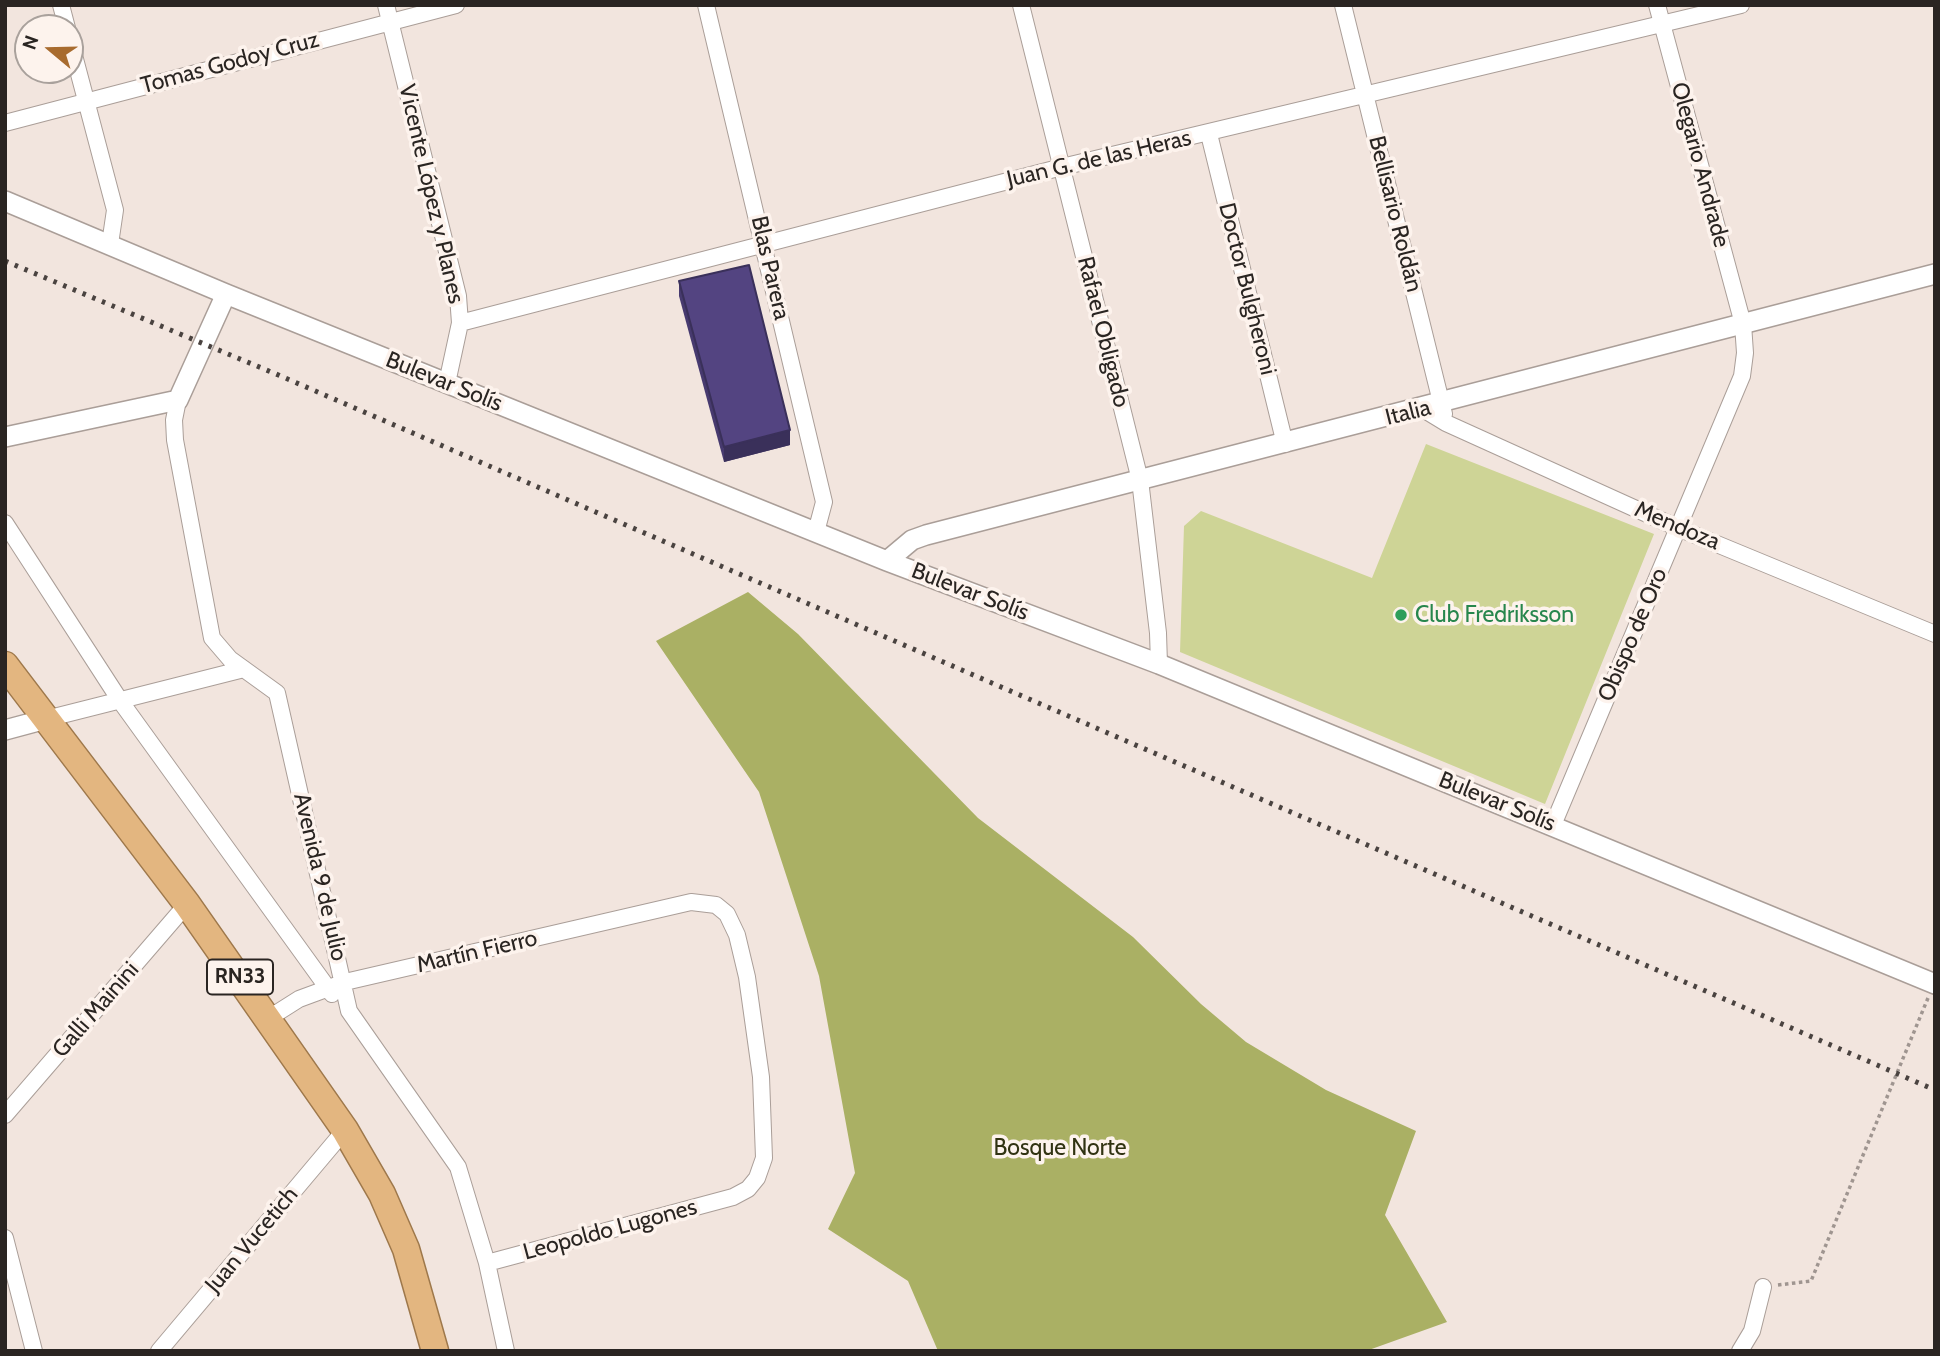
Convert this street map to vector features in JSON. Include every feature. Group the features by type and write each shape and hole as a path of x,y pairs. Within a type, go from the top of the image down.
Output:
{"highway":[{"name":"RN33","path":"5,665 187,904 345,1130 382,1194 406,1249 435,1351"}],"street":[{"name":"Vicente López y Planes","path":"386,5 458,296 460,323 447,383"},
{"name":"Tomas Godoy Cruz","path":"5,123 456,5"},
{"name":"Blas Parera","path":"706,5 765,243 824,502 817,532"},
{"name":"Rafael Obligado","path":"1021,5 1140,480 1158,633 1159,664"},
{"name":"Bellisario Roldán","path":"1343,5 1437,412"},
{"name":"Olegario Andrade","path":"1657,5 1743,324"},
{"name":"Juan G. de las Heras","path":"460,323 1062,167 1741,5"},
{"path":"81,84 115,210 110,244"},
{"name":"Doctor Bulgheroni","path":"1209,134 1284,444"},
{"name":"Bulevar Solís","path":"5,201 226,294 887,561 1159,664 1935,984"},
{"name":"Italia","path":"887,561 912,540 926,535 1284,444 1437,412 1743,324 1935,274"},
{"path":"5,437 178,400 226,294"},
{"name":"Obispo de Oro","path":"1553,825 1742,376 1745,353 1743,324"},
{"name":"Avenida 9 de Julio","path":"178,400 174,421 176,440 212,638 219,649 277,693 345,982 349,1011 458,1167 487,1263 506,1351"},
{"name":"Mendoza","path":"1437,412 1678,528 1934,632"},
{"path":"5,523 121,702 326,988 349,1011"},
{"path":"5,730 244,669"},
{"name":"Martín Fierro","path":"269,1018 299,999 345,982 691,902 716,905 727,914 737,935 758,1052 764,1158 757,1178 748,1189 733,1197"},
{"name":"Galli Mainini","path":"5,1115 187,904"},
{"name":"Juan Vucetich","path":"159,1351 345,1130"},
{"name":"Leopoldo Lugones","path":"487,1263 733,1197"},
{"path":"5,1238 34,1351"},
{"path":"1740,1351 1752,1331 1762,1287"}],"path":[{"path":"1762,1287 1811,1281 1935,984"}],"green space":[{"name":"Club Fredriksson","path":"1426,444 1654,534 1545,804 1180,652 1184,526 1201,511 1372,578"},
{"name":"Bosque Norte","path":"748,592 798,634 978,818 1133,937 1201,1004 1246,1042 1326,1090 1416,1131 1385,1215 1447,1322 1366,1351 938,1351 908,1281 828,1229 855,1173 819,976 759,792 656,641"}],"building":[{"path":"749,265 790,430 724,447 679,281"}],"railway":[{"path":"5,261 276,374 1935,1090"}],"place":[{"name":"Club Fredriksson","path":"1401,615"}]}
